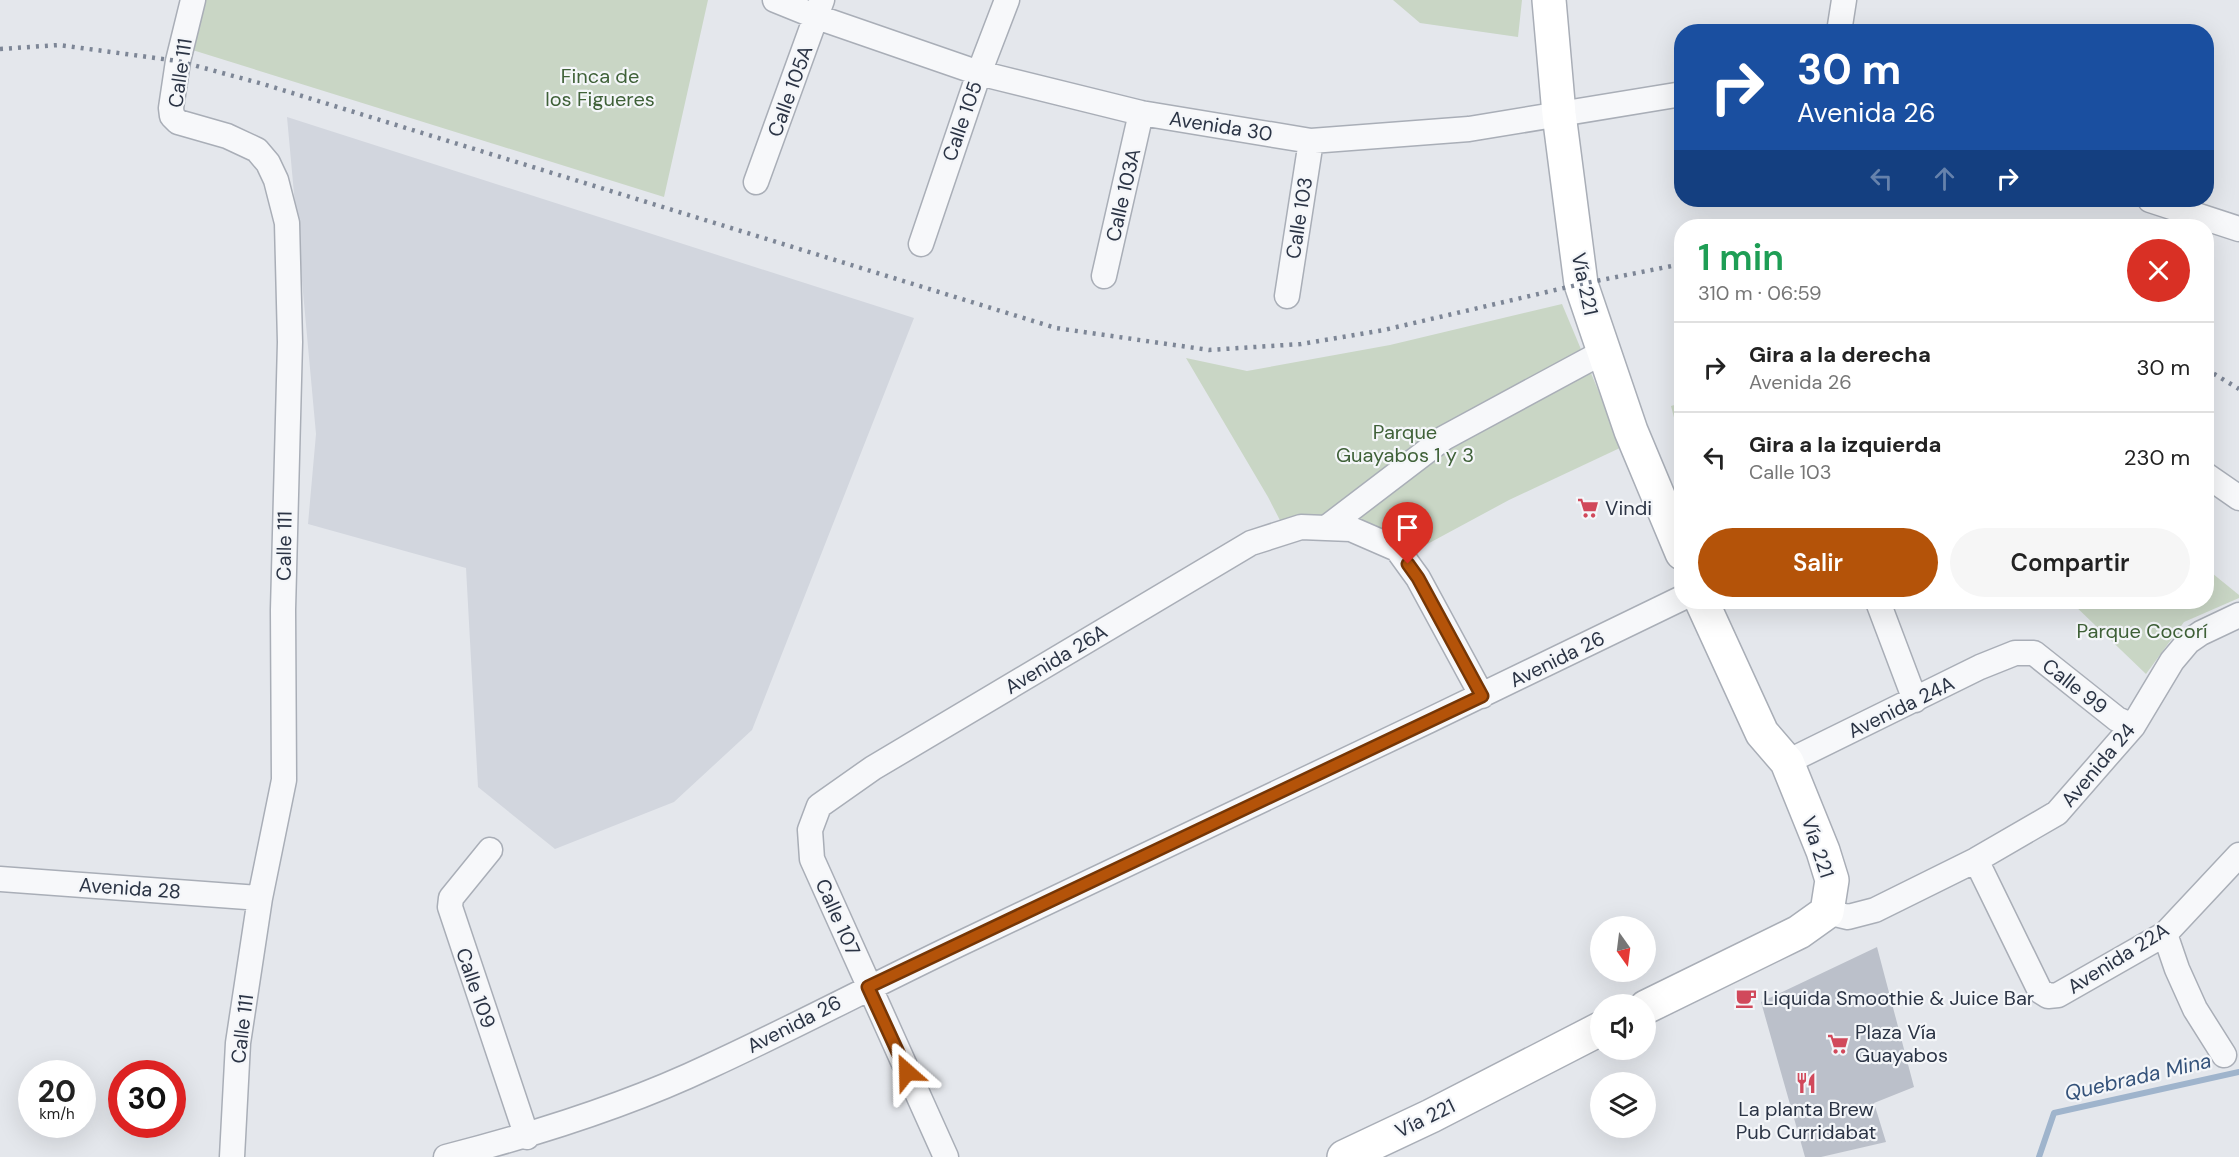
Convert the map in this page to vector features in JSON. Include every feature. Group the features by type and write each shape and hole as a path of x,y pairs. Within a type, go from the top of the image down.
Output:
{"main road":[{"name":"Vía 221","path":"1549,0 1559,114 1581,284 1631,431 1674,534"},
{"name":"Vía 221","path":"1705,609 1762,733 1786,762 1823,851 1832,880 1827,912"},
{"path":"1656,1002 1799,932 1827,912"},
{"name":"Vía 221","path":"1344,1157 1431,1116 1590,1034"}],"street":[{"name":"Calle 111","path":"193,0 178,61 171,108 172,116 178,122 227,136 257,150 268,162 276,180 287,223 290,342 283,598 284,780 260,898 238,1043 232,1157"},
{"name":"Avenida 30","path":"775,0 820,8 978,73 1141,113 1311,141 1469,129 1674,95"},
{"name":"Calle 105","path":"921,244 978,73 1007,0"},
{"path":"1840,24 1844,0"},
{"name":"Calle 105A","path":"756,182 820,8"},
{"name":"Calle 103A","path":"1104,276 1141,113"},
{"name":"Calle 103","path":"1287,296 1311,141"},
{"path":"2171,207 2208,219"},
{"path":"2214,221 2239,229"},
{"path":"1326,528 1444,438 1603,352"},
{"path":"2214,481 2239,498"},
{"name":"Avenida 26A","path":"819,806 873,768 1251,543 1301,527 1326,528"},
{"path":"1326,528 1351,529 1397,549 1418,578 1482,696"},
{"name":"Avenida 26","path":"446,1157 526,1137 599,1111 708,1067 868,987 1482,696 1674,602"},
{"path":"1881,609 1915,700"},
{"name":"Avenida 24","path":"1827,912 1848,916 1875,910 1976,860 2057,813 2133,726 2172,661 2188,642 2201,633 2239,615"},
{"name":"Avenida 24A","path":"1786,762 2015,653"},
{"name":"Calle 99","path":"2015,653 2034,653 2117,719 2133,726"},
{"name":"Calle 107","path":"819,806 810,830 812,859 946,1157"},
{"name":"Calle 109","path":"490,850 451,898 450,907 526,1137"},
{"name":"Avenida 22A","path":"1976,860 2040,991 2048,996 2058,995 2165,934 2239,855"},
{"name":"Avenida 28","path":"0,879 260,898"},
{"path":"2165,934 2195,1009 2224,1055"}],"shaded area":[{"path":"287,117 914,318 752,730 674,802 555,849 478,787 466,568 308,524 316,434"}],"green space":[{"name":"Finca de los Figueres","path":"183,0 708,0 664,197 170,43"},
{"path":"1393,0 1522,0 1518,37 1420,23"},
{"name":"Parque Guayabos 1 y 3","path":"1562,304 1622,447 1509,500 1407,555 1359,533 1286,532 1268,497 1186,358 1247,371 1390,345"},
{"name":"Parque Cocorí","path":"2214,575 2239,595 2239,598 2214,609"},
{"name":"Parque Cocorí","path":"2078,609 2214,609 2184,622 2146,674"}],"building":[{"name":"Plaza Vía Guayabos","path":"1877,947 1914,1087 1874,1103 1886,1142 1821,1157 1805,1157 1761,1002"}],"waterway":[{"name":"Quebrada Mina","path":"2039,1157 2054,1113 2239,1072"}],"railway":[{"path":"0,49 59,45 178,61 263,84 1056,328 1209,350 1301,344 1384,330 1581,284 1674,266"},
{"path":"2214,374 2239,389"}],"place":[{"name":"Vindi","path":"1588,508"},
{"name":"Liquida Smoothie & Juice Bar","path":"1746,998"},
{"name":"Plaza Vía Guayabos","path":"1838,1044"},
{"name":"La planta Brew Pub Curridabat","path":"1806,1083"}],"route":[{"path":"907,1072 868,987 1482,696 1418,578 1408,564"}]}
